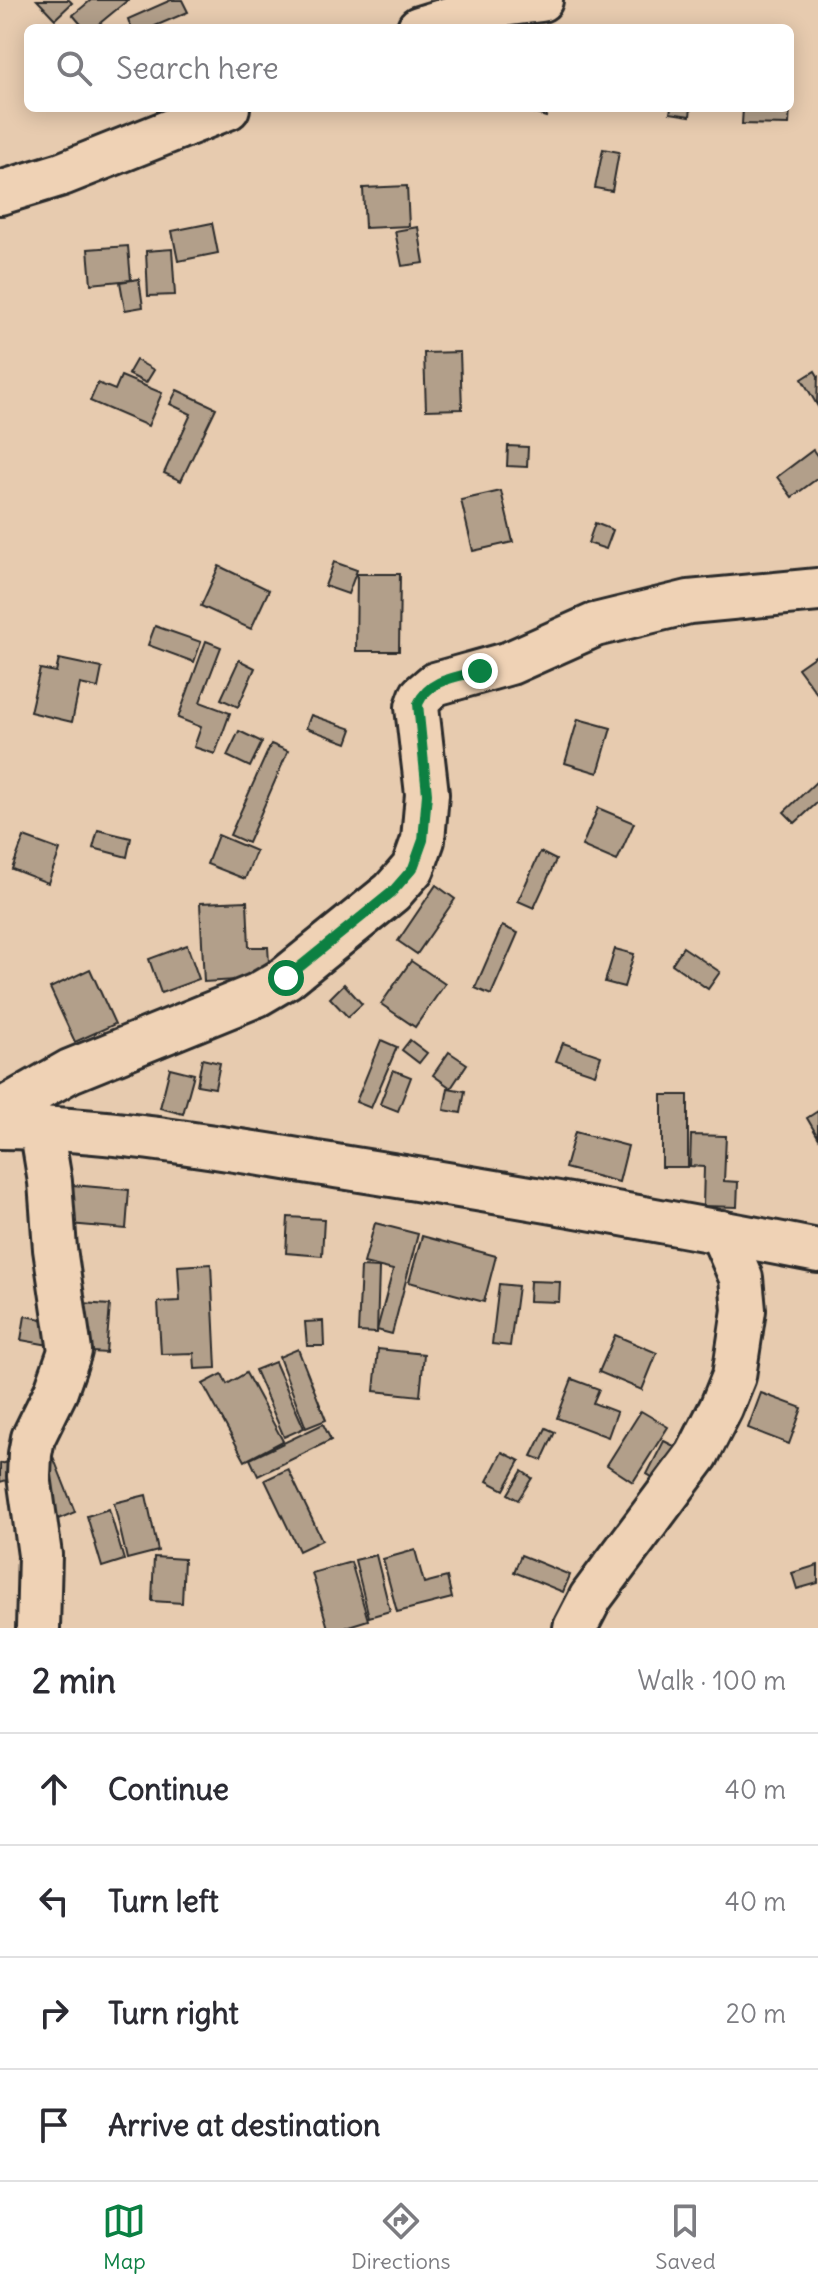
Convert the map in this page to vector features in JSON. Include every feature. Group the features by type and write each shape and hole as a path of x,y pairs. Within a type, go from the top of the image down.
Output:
{"street":[{"path":"432,24 487,7 541,0"},
{"path":"0,193 62,174 218,112"},
{"path":"0,1111 70,1071 257,995 286,978 392,892 413,868 423,840 427,794 417,707 421,696 435,684 510,663 595,625 658,608 712,599 818,590"},
{"path":"0,1127 41,1127 216,1147 818,1251"},
{"path":"38,1628 40,1555 29,1476 30,1454 33,1438 56,1391 70,1351 41,1127"},
{"path":"575,1628 591,1597 697,1455 734,1376 744,1310 741,1278 721,1232"}],"building":[{"path":"37,0 69,0 72,3 55,19"},
{"path":"91,0 128,0 99,24 81,24 73,15"},
{"path":"171,0 182,0 188,12 160,24 130,24 128,19"},
{"path":"530,112 548,112 546,117"},
{"path":"670,112 690,112 690,116"},
{"path":"743,112 790,112 789,125 742,124"},
{"path":"603,149 619,152 612,191 595,188"},
{"path":"407,186 409,226 365,228 363,188"},
{"path":"212,223 218,253 178,261 172,231"},
{"path":"418,227 424,263 402,266 395,231"},
{"path":"128,246 131,280 91,284 88,249"},
{"path":"172,249 175,295 148,296 146,251"},
{"path":"139,279 143,307 125,310 120,282"},
{"path":"460,352 462,409 426,410 424,353"},
{"path":"136,360 154,370 146,383 128,374"},
{"path":"815,371 818,376 817,405 802,379"},
{"path":"121,376 162,393 148,426 90,401 98,383 115,390"},
{"path":"177,390 216,408 181,481 164,473 191,414 170,404"},
{"path":"508,446 528,447 527,467 507,466"},
{"path":"813,450 818,457 818,478 792,497 777,477"},
{"path":"501,491 513,542 473,551 461,500"},
{"path":"595,523 613,530 606,549 588,543"},
{"path":"334,562 357,570 348,594 325,586"},
{"path":"219,566 269,590 251,629 201,606"},
{"path":"357,574 400,574 399,651 356,651"},
{"path":"155,626 201,642 194,662 148,645"},
{"path":"206,641 221,647 200,702 230,713 215,754 194,747 201,727 178,718"},
{"path":"818,654 818,695 798,668"},
{"path":"59,659 102,668 98,688 80,684 72,722 30,712 40,669 56,672"},
{"path":"239,660 255,668 238,707 221,699"},
{"path":"311,715 352,729 347,743 306,728"},
{"path":"578,719 611,728 598,773 565,763"},
{"path":"239,731 262,742 250,767 227,756"},
{"path":"271,744 288,751 248,843 230,835"},
{"path":"818,780 818,802 795,823 784,812"},
{"path":"598,808 634,823 617,861 582,846"},
{"path":"98,830 131,838 127,857 93,848"},
{"path":"218,835 256,851 245,879 207,864"},
{"path":"24,837 60,850 48,883 12,869"},
{"path":"540,852 556,860 534,908 518,901"},
{"path":"436,885 455,899 417,954 398,941"},
{"path":"247,901 249,947 268,947 270,978 204,982 200,903"},
{"path":"502,926 518,933 491,995 475,988"},
{"path":"187,945 199,979 161,993 149,959"},
{"path":"683,947 720,972 708,989 672,964"},
{"path":"615,949 634,954 624,987 605,982"},
{"path":"411,961 445,984 415,1027 381,1004"},
{"path":"90,969 115,1024 75,1042 50,988"},
{"path":"344,984 362,1004 348,1017 330,998"},
{"path":"381,1040 397,1047 371,1108 356,1102"},
{"path":"410,1040 427,1053 419,1063 402,1050"},
{"path":"563,1043 601,1056 595,1074 556,1061"},
{"path":"449,1052 467,1064 451,1088 433,1075"},
{"path":"202,1059 220,1063 215,1088 197,1085"},
{"path":"170,1068 194,1074 183,1114 160,1108"},
{"path":"393,1070 411,1077 398,1111 380,1104"},
{"path":"448,1088 465,1091 461,1113 444,1110"},
{"path":"662,1095 688,1095 688,1167 662,1167"},
{"path":"818,1111 818,1137 807,1118"},
{"path":"575,1132 628,1146 619,1182 565,1168"},
{"path":"691,1135 726,1136 724,1181 738,1182 737,1207 703,1206 704,1167 690,1166"},
{"path":"61,1184 129,1190 126,1229 58,1223"},
{"path":"288,1217 324,1219 322,1256 286,1253"},
{"path":"375,1223 418,1234 392,1334 377,1330 393,1270 364,1263"},
{"path":"422,1236 496,1256 484,1302 409,1282"},
{"path":"211,1264 216,1368 195,1369 194,1353 161,1354 158,1302 180,1301 178,1266"},
{"path":"361,1267 379,1268 377,1333 358,1332"},
{"path":"530,1281 560,1282 559,1302 529,1301"},
{"path":"499,1284 518,1286 510,1346 492,1344"},
{"path":"82,1303 110,1305 106,1353 78,1351"},
{"path":"25,1316 64,1323 60,1347 21,1340"},
{"path":"323,1321 324,1346 307,1346 305,1322"},
{"path":"615,1335 657,1353 642,1390 599,1372"},
{"path":"298,1349 326,1420 306,1428 279,1357"},
{"path":"378,1349 424,1354 420,1396 374,1391"},
{"path":"275,1362 304,1428 284,1437 255,1370"},
{"path":"246,1373 283,1441 245,1461 203,1384 222,1374 227,1384"},
{"path":"572,1379 599,1389 593,1403 617,1412 608,1437 557,1418"},
{"path":"761,1393 802,1408 789,1444 748,1428"},
{"path":"641,1411 668,1427 633,1482 607,1465"},
{"path":"323,1424 331,1440 258,1476 250,1459"},
{"path":"546,1428 555,1432 542,1460 532,1456"},
{"path":"664,1441 684,1451 666,1485 647,1474"},
{"path":"502,1452 520,1461 504,1490 487,1481"},
{"path":"52,1454 75,1512 56,1520 33,1461"},
{"path":"17,1460 21,1476 0,1482 0,1464"},
{"path":"288,1469 322,1540 299,1551 265,1480"},
{"path":"522,1471 532,1478 518,1500 508,1494"},
{"path":"146,1495 158,1551 127,1559 114,1503"},
{"path":"109,1509 124,1560 102,1567 87,1516"},
{"path":"415,1550 424,1583 447,1577 452,1598 397,1612 383,1559"},
{"path":"376,1555 390,1611 369,1617 355,1560"},
{"path":"521,1555 570,1575 563,1592 514,1572"},
{"path":"154,1557 184,1559 182,1603 152,1601"},
{"path":"351,1562 368,1620 342,1628 328,1628 312,1573"},
{"path":"818,1565 818,1583 797,1589 792,1573"}],"route":[{"path":"286,978 392,892 413,868 423,840 427,794 418,704 421,696 435,684 480,671"}]}
